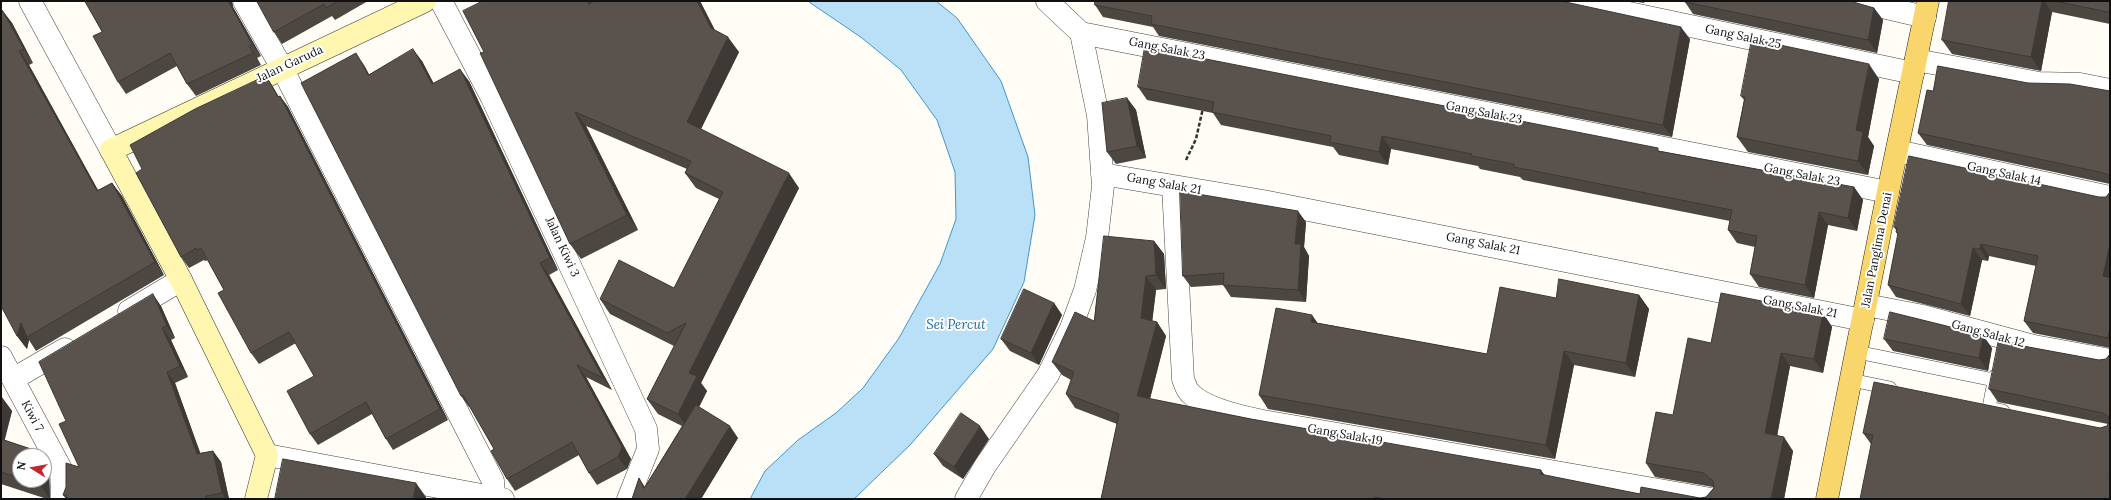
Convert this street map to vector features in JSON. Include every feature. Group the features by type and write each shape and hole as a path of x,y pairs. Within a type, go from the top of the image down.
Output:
{"main road":[{"name":"Jalan Panglima Denai","path":"1827,499 1888,192 1927,9"}],"street":[{"path":"30,1 181,280 266,455 256,499"},
{"path":"244,1 282,68 493,481 499,498 452,494 266,455"},
{"name":"Jalan Garuda","path":"111,150 282,68 403,6 425,1"},
{"name":"Jalan Kiwi 3","path":"441,1 492,98 644,424 648,436 648,448 628,499"},
{"path":"966,499 985,466 1048,375 1071,328 1085,290 1097,238 1102,186 1098,114 1081,33 1047,1"},
{"name":"Gang Salak 25","path":"1572,1 1915,66 2039,83 2080,84 2110,90"},
{"path":"1857,1 1927,9"},
{"name":"Gang Salak 23","path":"1081,33 1888,192"},
{"name":"Gang Salak 14","path":"1897,151 2110,197"},
{"name":"Gang Salak 21","path":"1102,174 1263,201 1864,312"},
{"name":"Gang Salak 19","path":"1174,186 1183,379 1191,394 1201,400 1247,418 1711,499"},
{"path":"114,320 181,280"},
{"name":"Gang Salak 12","path":"1864,312 1923,316 2001,344 2110,360"},
{"path":"13,379 80,339"},
{"name":"Kiwi 7","path":"1,357 61,470 62,499"}],"lane":[{"path":"1857,352 1994,380"},
{"path":"1989,408 1997,366"},
{"path":"1851,380 1905,391"},
{"path":"1973,405 2019,414"}],"path":[{"path":"1174,186 1196,140 1204,103"}],"water":[{"name":"Sei Percut","path":"808,1 936,1 957,18 1001,81 1028,157 1035,215 1024,282 993,349 911,444 854,499 750,499 765,471 798,440 836,413 863,388 899,338 940,264 956,219 955,172 937,120 901,70 862,38"}],"building":[{"path":"85,1 228,1 252,44 249,46 253,53 187,84 170,53 118,82 93,36 102,32"},
{"path":"257,1 338,1 326,8 324,4 274,32"},
{"path":"483,1 587,1 589,4 594,1 697,1 711,28 728,37 687,122 789,173 689,373 697,376 678,414 647,399 686,323 667,333 600,299 619,260 674,288 723,192 685,173 691,161 575,112 627,215 570,244 480,53 484,52 463,11"},
{"path":"1095,1 1561,1 1681,27 1663,125 1151,24 1152,16 1095,5"},
{"path":"1685,1 1850,1 1874,8 1868,40"},
{"path":"1949,1 2042,1 2031,57 1942,40"},
{"path":"2055,1 2110,1 2110,12"},
{"path":"1,10 24,49 19,51 97,191 112,183 155,262 27,337 21,323 17,336 1,306"},
{"path":"1752,39 1869,64 1856,130 1863,132 1858,161 1737,137 1745,97 1741,96"},
{"path":"1145,47 1658,148 1658,151 1854,187 1848,218 1819,212 1805,285 1750,274 1757,236 1728,230 1732,210 1514,167 1514,164 1471,156 1472,154 1382,136 1379,152 1330,142 1331,136 1212,112 1214,102 1138,87"},
{"path":"413,49 432,84 460,69 550,258 540,263 603,378 577,365 622,447 618,457 589,473 572,442 507,479 491,451 494,449 463,395 461,396 301,83 356,53 368,75"},
{"path":"1938,66 2028,83 2070,84 2110,91 2110,176 2104,173 1918,133 1927,90 1933,91"},
{"path":"266,76 278,97 280,96 440,409 386,439 366,402 310,434 287,391 314,376 289,332 251,353 218,293 224,290 201,248 197,250 196,248 181,257 136,173 142,169 130,145 195,109"},
{"path":"1127,98 1137,146 1107,152 1102,103"},
{"path":"1909,156 2099,197 2106,197 2110,192 2110,244 2103,276 2110,278 2110,328 2108,338 2024,321 2038,256 1981,244 1980,249 1973,248 1961,304 1888,285 1898,233 1896,232 1897,228 1894,227"},
{"path":"1180,191 1298,211 1295,244 1301,244 1298,290 1223,285 1224,273 1183,276"},
{"path":"1104,236 1154,241 1156,275 1146,276 1141,318 1157,322 1137,396 1251,419 1541,470 1540,474 1640,494 1641,487 1700,498 1706,497 1714,488 1713,481 1704,473 1646,463 1656,412 1673,415 1688,338 1711,343 1721,293 1823,313 1814,359 1781,353 1765,433 1784,437 1771,499 1383,499 1375,497 1374,499 1101,499 1119,414 1066,394 1074,372 1052,362 1075,312 1094,321"},
{"path":"1559,279 1639,295 1626,363 1564,351 1546,445 1259,395 1276,308 1312,315 1311,322 1487,354 1500,287 1556,298"},
{"path":"1024,289 1054,303 1031,353 1001,339"},
{"path":"153,294 167,326 162,328 180,366 167,372 197,454 213,451 222,493 206,496 205,499 67,499 67,496 63,495 66,487 66,463 79,467 59,424 66,421 39,362"},
{"path":"1890,312 1983,335 1979,358 1884,339"},
{"path":"1999,339 2023,346 2099,360 2106,359 2110,354 2110,499 1860,499 1873,435 1863,433 1874,382 2100,428 2107,426 2109,417 2103,413 1989,389"},
{"path":"696,405 730,426 685,499 632,499 639,478 644,488"},
{"path":"961,413 980,426 954,467 934,454"},
{"path":"1,439 28,448 12,448 12,475 1,472"},
{"path":"283,459 416,483 413,499 275,499"}]}
